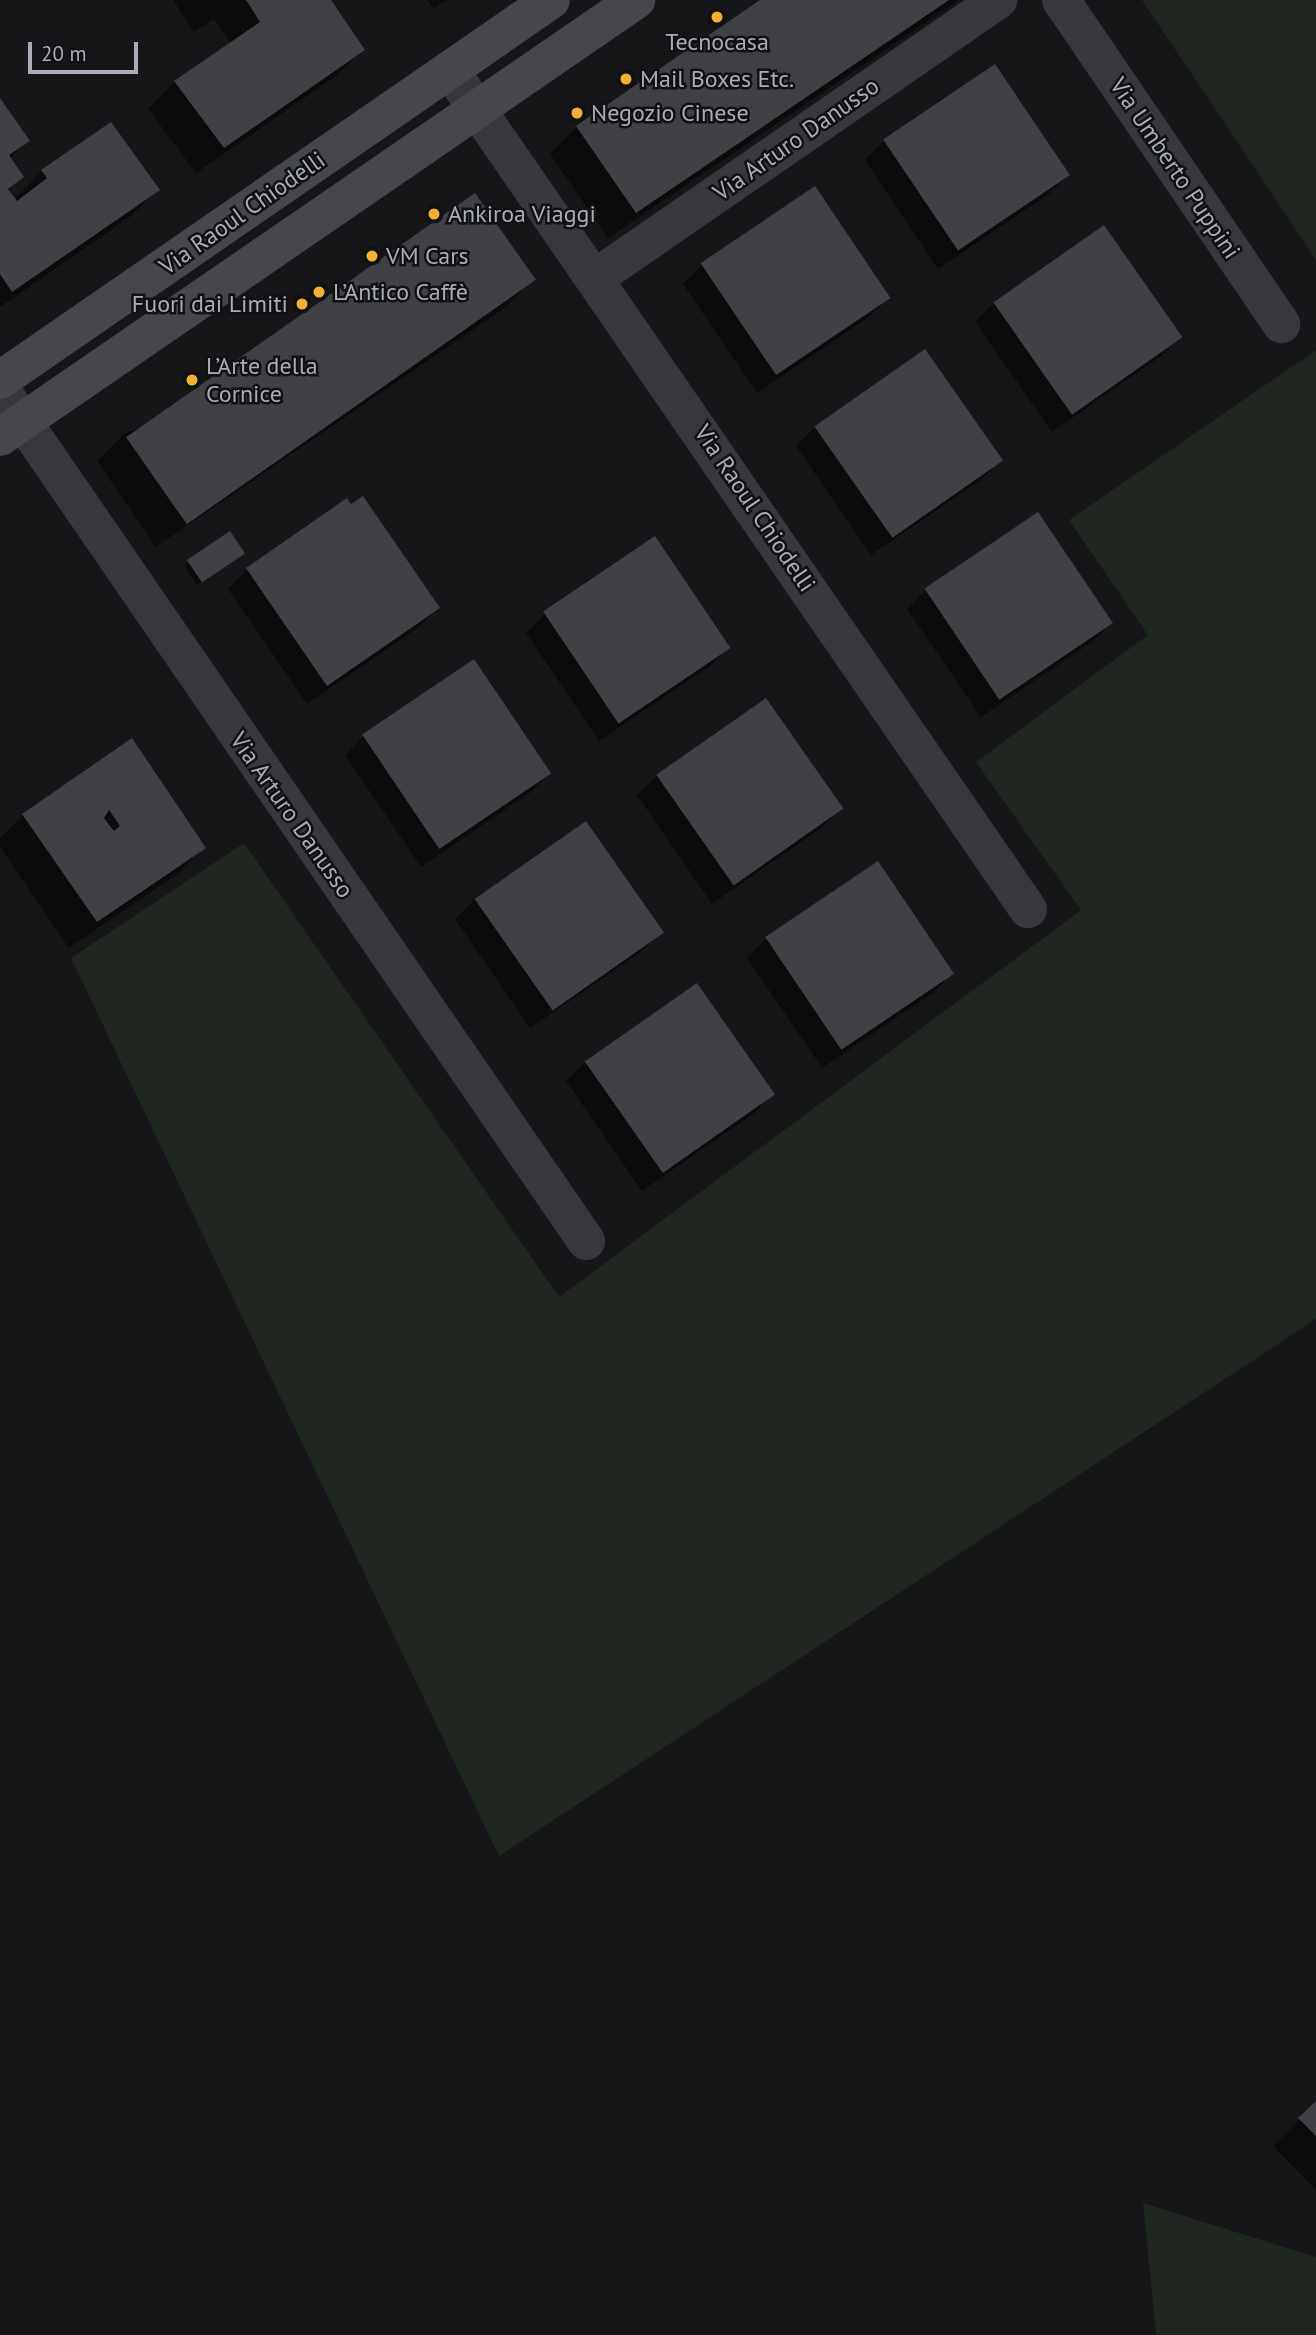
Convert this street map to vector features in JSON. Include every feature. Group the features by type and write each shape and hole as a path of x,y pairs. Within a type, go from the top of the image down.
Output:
{"main road":[{"name":"Via Raoul Chiodelli","path":"0,380 551,0"},
{"name":"Via Raoul Chiodelli","path":"11,430 636,0"}],"street":[{"name":"Via Arturo Danusso","path":"594,278 998,0"},
{"name":"Via Umberto Puppini","path":"1065,4 1281,324"},
{"name":"Via Raoul Chiodelli","path":"450,69 1028,909"},
{"name":"Via Arturo Danusso","path":"0,388 11,430 586,1241"}],"shaded area":[{"path":"1142,0 1316,0 1316,260"},
{"path":"1316,350 1316,1319 499,1856 71,958 244,843 559,1297 1081,910 976,762 1148,635 1069,520"},
{"path":"1143,2203 1316,2257 1316,2335 1156,2335"}],"building":[{"path":"246,0 331,0 365,50 224,148 174,81 260,22"},
{"path":"760,0 949,0 636,213 576,126"},
{"path":"995,64 1070,175 958,251 883,139"},
{"path":"0,98 30,141 9,155 24,177 8,189 17,201 47,178 41,170 111,122 160,190 12,292 0,274"},
{"path":"815,186 890,298 776,375 701,263"},
{"path":"475,193 536,280 187,524 126,437"},
{"path":"1104,225 1183,337 1072,415 993,302"},
{"path":"925,349 1003,460 892,538 814,426"},
{"path":"363,496 440,608 327,686 246,568 347,498 351,504"},
{"path":"1038,512 1113,623 999,700 924,589"},
{"path":"230,531 245,553 202,582 187,560"},
{"path":"655,536 730,648 619,723 543,611"},
{"path":"474,659 551,773 439,849 362,734"},
{"path":"766,698 843,809 734,885 656,775"},
{"path":"132,738 206,848 97,922 22,814","holes":["109,810 120,826 114,831 104,818"]},
{"path":"586,821 664,932 553,1010 475,899"},
{"path":"878,861 954,974 841,1050 765,937"},
{"path":"697,983 775,1094 663,1173 585,1062"},
{"path":"1316,2101 1316,2136 1298,2118"}],"place":[{"name":"Tecnocasa","path":"717,17"},
{"name":"Mail Boxes Etc.","path":"626,79"},
{"name":"Negozio Cinese","path":"577,113"},
{"name":"Ankiroa Viaggi","path":"434,214"},
{"name":"VM Cars","path":"372,256"},
{"name":"L’Antico Caffè","path":"319,292"},
{"name":"Fuori dai Limiti","path":"302,304"},
{"name":"L’Arte della Cornice","path":"192,380"}]}
